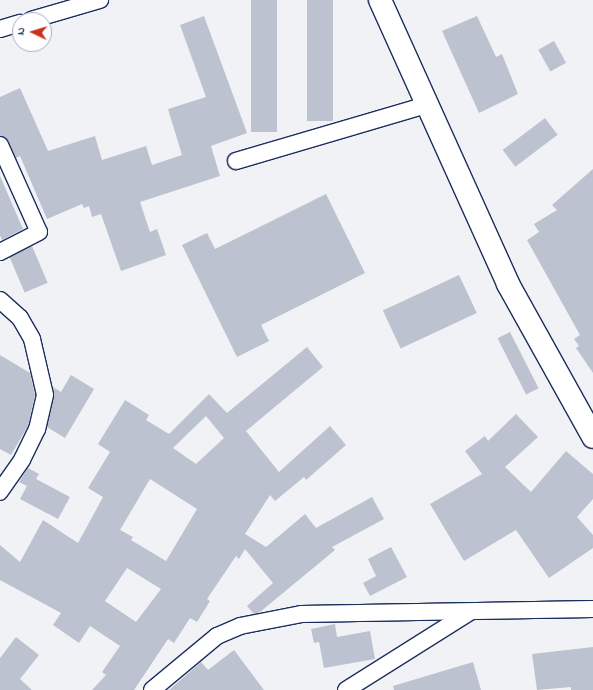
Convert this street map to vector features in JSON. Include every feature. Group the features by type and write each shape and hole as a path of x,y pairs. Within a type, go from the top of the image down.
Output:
{"main road":[{"path":"380,0 426,105 508,284 593,438"}],"street":[{"path":"52,14 100,0"},
{"path":"0,29 12,25"},
{"path":"236,161 426,105"},
{"path":"0,145 39,232 0,252"},
{"path":"0,300 20,318 32,339 45,395 37,429 22,460 0,492"},
{"path":"152,690 217,636 240,626 301,614 384,611 470,612 593,609"},
{"path":"346,690 470,612"}],"building":[{"path":"251,0 277,0 277,132 251,132"},
{"path":"307,0 333,0 333,121 307,121"},
{"path":"204,16 247,133 211,146 220,176 140,202 150,232 157,229 166,255 121,271 101,214 92,217 89,206 84,208 82,204 47,219 20,156 16,158 8,141 0,136 0,97 20,88 48,151 95,136 102,160 146,146 152,165 182,155 168,109 206,97 180,25"},
{"path":"477,16 496,57 502,54 518,94 479,113 442,31"},
{"path":"554,41 566,63 550,72 538,50"},
{"path":"545,118 558,135 515,167 503,150"},
{"path":"593,169 593,373 576,348 579,346 574,339 580,335 527,240 539,232 534,224 557,210 552,205"},
{"path":"0,176 23,229 2,240 0,235"},
{"path":"326,194 365,273 261,325 269,341 237,357 182,245 207,233 215,249"},
{"path":"32,246 48,283 25,293 9,256"},
{"path":"459,275 477,313 401,349 383,310"},
{"path":"510,332 539,388 526,394 498,338"},
{"path":"307,347 323,367 246,431 279,472 330,426 346,445 306,480 304,477 275,501 270,495 245,534 266,547 305,514 316,528 372,497 384,519 332,547 335,550 260,612 254,614 247,606 273,583 245,549 239,559 236,556 207,599 210,601 197,622 190,618 174,643 168,639 134,690 92,690 106,675 102,672 120,646 90,626 79,643 53,625 61,613 0,580 0,545 20,562 43,520 78,543 103,497 88,488 110,452 98,444 125,400 149,415 146,420 169,434 209,394 227,413","holes":["206,416 224,438 196,464 173,448","150,479 197,509 166,561 131,540 133,537 120,530","127,568 161,589 136,622 105,601"]},
{"path":"0,355 30,373 35,395 28,426 11,455 0,449"},
{"path":"71,375 94,389 65,438 47,427 54,397 53,387 61,392"},
{"path":"516,414 538,437 505,467 531,492 566,451 593,474 593,499 577,517 593,535 593,548 549,578 516,530 464,561 430,504 482,474 465,451 485,436 488,441"},
{"path":"28,468 39,474 36,479 70,497 58,519 20,499 27,486 19,482"},
{"path":"391,547 407,577 370,596 363,583 376,576 368,559"},
{"path":"335,624 337,637 370,631 375,659 324,668 319,642 314,643 311,629"},
{"path":"16,637 39,655 20,679 32,690 0,690 0,658"},
{"path":"593,647 593,690 571,690 571,687 537,690 532,654"},
{"path":"234,650 264,690 169,690 201,662 208,670"},
{"path":"473,662 481,690 394,690 393,686"}]}
